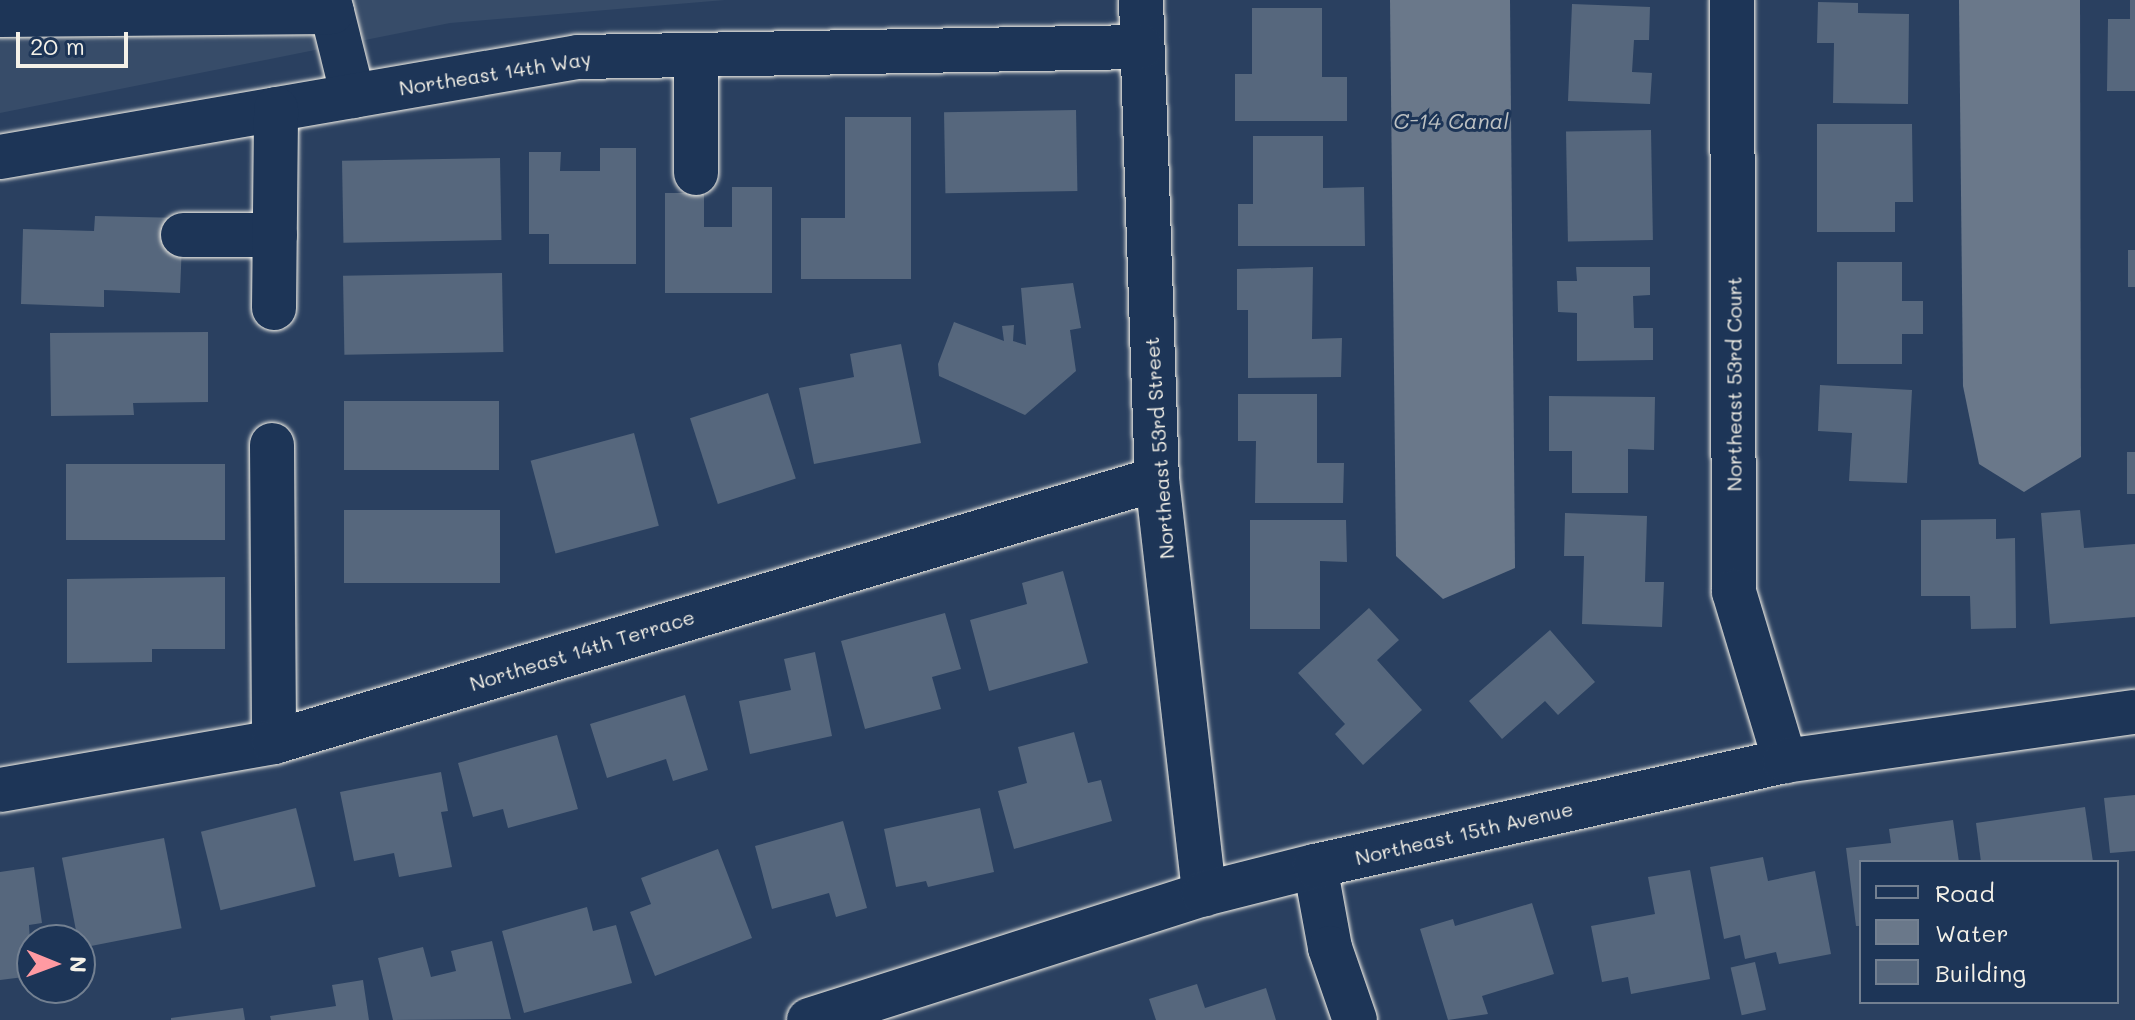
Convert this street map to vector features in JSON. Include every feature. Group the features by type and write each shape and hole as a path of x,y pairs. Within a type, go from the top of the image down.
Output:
{"street":[{"name":"Northeast 53rd Street","path":"1141,0 1157,479 1204,894"},
{"name":"Northeast 53rd Court","path":"1732,0 1734,592 1785,761"},
{"path":"0,15 330,6 353,96"},
{"name":"Northeast 14th Way","path":"0,157 578,57 1141,47"},
{"path":"696,55 696,173"},
{"path":"274,308 276,109"},
{"path":"183,235 275,235"},
{"path":"272,445 274,742"},
{"name":"Northeast 14th Terrace","path":"0,790 274,742 1157,479"},
{"name":"Northeast 15th Avenue","path":"809,1020 1204,894 1315,866 1785,761 2135,712"},
{"path":"1315,866 1330,948 1355,1020"}],"shaded area":[{"path":"0,0 725,0 450,23 0,113"}],"water":[{"name":"C-14 Canal","path":"1390,0 1510,0 1515,568 1443,599 1396,556"},
{"path":"1959,0 2080,0 2081,457 2024,492 1979,464 1963,386"}],"building":[{"path":"2130,0 2135,0 2135,91 2107,91 2108,19 2130,19"},
{"path":"1818,2 1858,3 1858,13 1909,14 1908,104 1833,103 1834,43 1817,43"},
{"path":"1572,4 1650,7 1649,40 1634,40 1632,72 1652,73 1650,104 1568,101"},
{"path":"1252,8 1322,8 1322,77 1347,77 1347,121 1235,121 1235,74 1252,74"},
{"path":"1076,110 1077,191 945,193 944,112"},
{"path":"845,117 911,117 911,279 801,279 801,218 845,218"},
{"path":"1817,124 1912,124 1913,202 1895,202 1895,232 1817,232"},
{"path":"1651,130 1653,240 1568,241 1566,131"},
{"path":"1253,136 1323,136 1323,188 1364,187 1365,246 1238,246 1238,204 1253,204"},
{"path":"600,148 636,148 636,264 549,264 549,234 529,234 529,152 561,152 560,171 600,171"},
{"path":"500,158 501,240 343,243 342,161"},
{"path":"732,187 772,187 772,293 665,293 665,193 704,193 704,227 732,227"},
{"path":"95,216 183,218 180,293 104,290 104,307 21,304 23,229 94,231"},
{"path":"2128,250 2135,250 2135,287 2128,287"},
{"path":"1837,262 1902,262 1902,301 1923,301 1923,334 1902,334 1902,364 1837,364"},
{"path":"1313,267 1312,339 1342,338 1341,377 1248,378 1248,310 1237,310 1237,269"},
{"path":"1576,267 1650,267 1650,295 1633,296 1634,328 1653,328 1653,360 1577,361 1577,313 1558,312 1557,281 1577,281"},
{"path":"502,273 503,352 344,355 343,276"},
{"path":"1073,283 1081,328 1070,330 1076,371 1025,415 939,376 938,364 954,322 1004,341 1002,326 1014,325 1013,341 1026,345 1021,288"},
{"path":"208,332 208,402 133,403 134,415 51,416 50,333"},
{"path":"901,344 921,443 814,464 799,388 854,377 850,354"},
{"path":"1820,385 1912,390 1907,483 1849,481 1852,433 1818,431"},
{"path":"768,393 796,479 718,504 690,418"},
{"path":"1238,394 1317,394 1317,463 1344,463 1343,503 1255,503 1256,441 1238,441"},
{"path":"1549,396 1655,397 1654,450 1628,449 1628,493 1572,493 1572,451 1549,451"},
{"path":"344,401 499,401 499,470 344,470"},
{"path":"634,433 659,526 555,553 531,461"},
{"path":"2127,452 2135,452 2135,494 2127,494"},
{"path":"66,464 225,464 225,540 66,540"},
{"path":"344,510 500,510 500,583 344,583"},
{"path":"2080,510 2084,548 2135,544 2135,617 2050,624 2041,513"},
{"path":"1565,513 1647,516 1645,582 1664,582 1662,627 1582,624 1584,556 1564,556"},
{"path":"1996,519 1996,539 2015,538 2016,628 1971,629 1970,596 1921,596 1921,520"},
{"path":"1250,520 1346,520 1347,562 1320,561 1320,629 1250,629"},
{"path":"1063,571 1088,663 989,691 970,620 1027,604 1022,583"},
{"path":"225,577 225,649 152,649 152,662 67,663 67,579"},
{"path":"1369,608 1399,640 1377,660 1422,710 1363,765 1335,734 1345,724 1298,673"},
{"path":"945,613 961,669 932,677 941,709 865,729 841,641"},
{"path":"1550,630 1595,682 1558,715 1545,701 1502,739 1469,701"},
{"path":"815,652 832,736 750,754 739,701 791,690 784,659"},
{"path":"685,695 708,770 673,781 666,759 607,778 590,724"},
{"path":"1074,732 1088,783 1101,780 1112,821 1014,849 998,791 1027,783 1018,747"},
{"path":"557,735 578,809 508,828 503,809 473,817 458,763"},
{"path":"441,772 448,811 441,812 452,867 399,877 394,853 354,861 340,792"},
{"path":"2135,795 2135,851 2110,853 2104,798"},
{"path":"2085,807 2093,860 1981,860 1976,823"},
{"path":"296,808 316,887 221,910 201,832"},
{"path":"980,808 994,872 928,887 926,881 896,887 884,829"},
{"path":"1953,820 1959,860 1859,860 1859,926 1856,926 1846,848 1891,843 1889,829"},
{"path":"843,821 867,908 836,917 829,893 772,909 755,846"},
{"path":"164,838 182,928 96,945 96,924 75,924 62,858"},
{"path":"718,849 752,938 655,976 630,912 651,904 641,878"},
{"path":"1763,857 1768,881 1815,871 1831,954 1779,964 1776,952 1745,959 1740,935 1724,939 1710,867"},
{"path":"34,867 42,923 16,924 16,978 0,980 0,872"},
{"path":"1690,870 1710,979 1631,994 1628,977 1602,982 1591,926 1655,914 1648,877"},
{"path":"1532,903 1554,974 1482,996 1488,1014 1448,1020 1420,929 1453,919 1455,926"},
{"path":"587,907 593,931 616,925 632,983 524,1013 502,931"},
{"path":"492,941 511,1019 393,1020 378,958 423,947 431,977 456,971 451,951"},
{"path":"1755,962 1766,1010 1742,1015 1731,968"},
{"path":"363,980 369,1020 271,1020 270,1016 336,1006 332,985"},
{"path":"1197,984 1205,1008 1266,988 1276,1020 1156,1020 1149,999"},
{"path":"243,1008 245,1020 171,1020 171,1018"}]}
